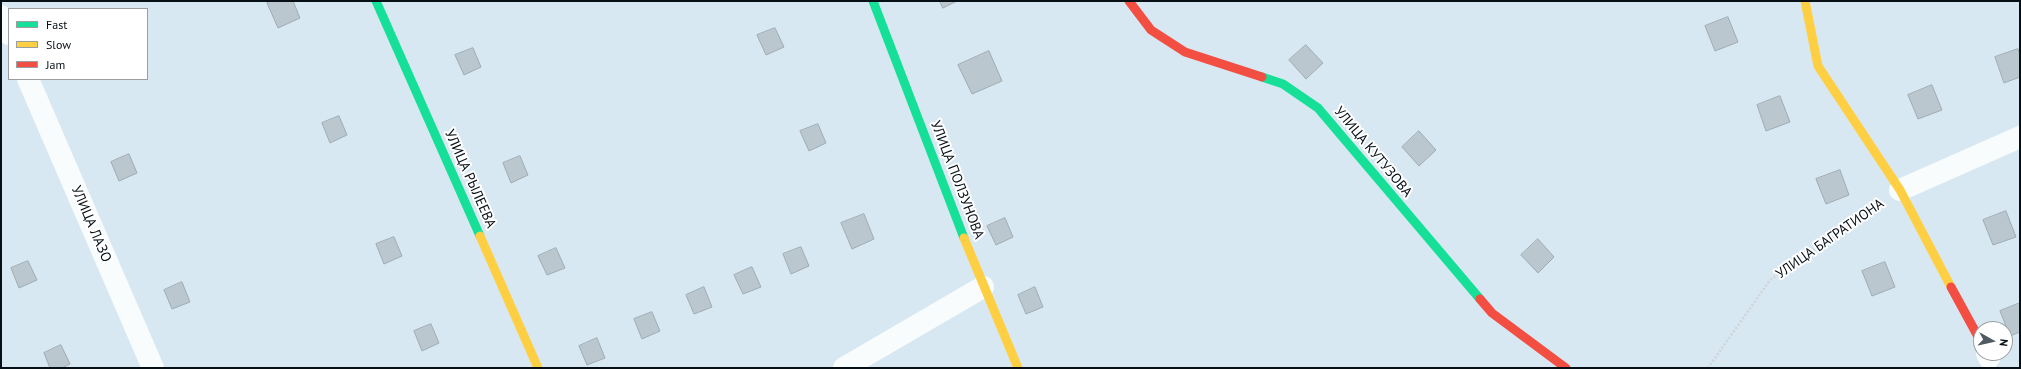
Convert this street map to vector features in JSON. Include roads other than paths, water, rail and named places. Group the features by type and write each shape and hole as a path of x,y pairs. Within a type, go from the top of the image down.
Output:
{"street":[{"name":"УЛИЦА РЫЛЕЕВА","path":"376,1 538,368"},
{"name":"УЛИЦА ПОЛЗУНОВА","path":"873,1 983,287 1018,368"},
{"name":"УЛИЦА КУТУЗОВА","path":"1128,1 1151,30 1185,52 1283,84 1318,108 1492,313 1566,368"},
{"name":"УЛИЦА БАГРАТИОНА","path":"1805,1 1818,66 1900,190 1973,327"},
{"path":"1,16 8,32"},
{"name":"УЛИЦА ЛАЗО","path":"28,80 154,368"},
{"name":"УЛИЦА БАГРАТИОНА","path":"1900,190 2020,137"},
{"path":"844,368 983,287"}]}
